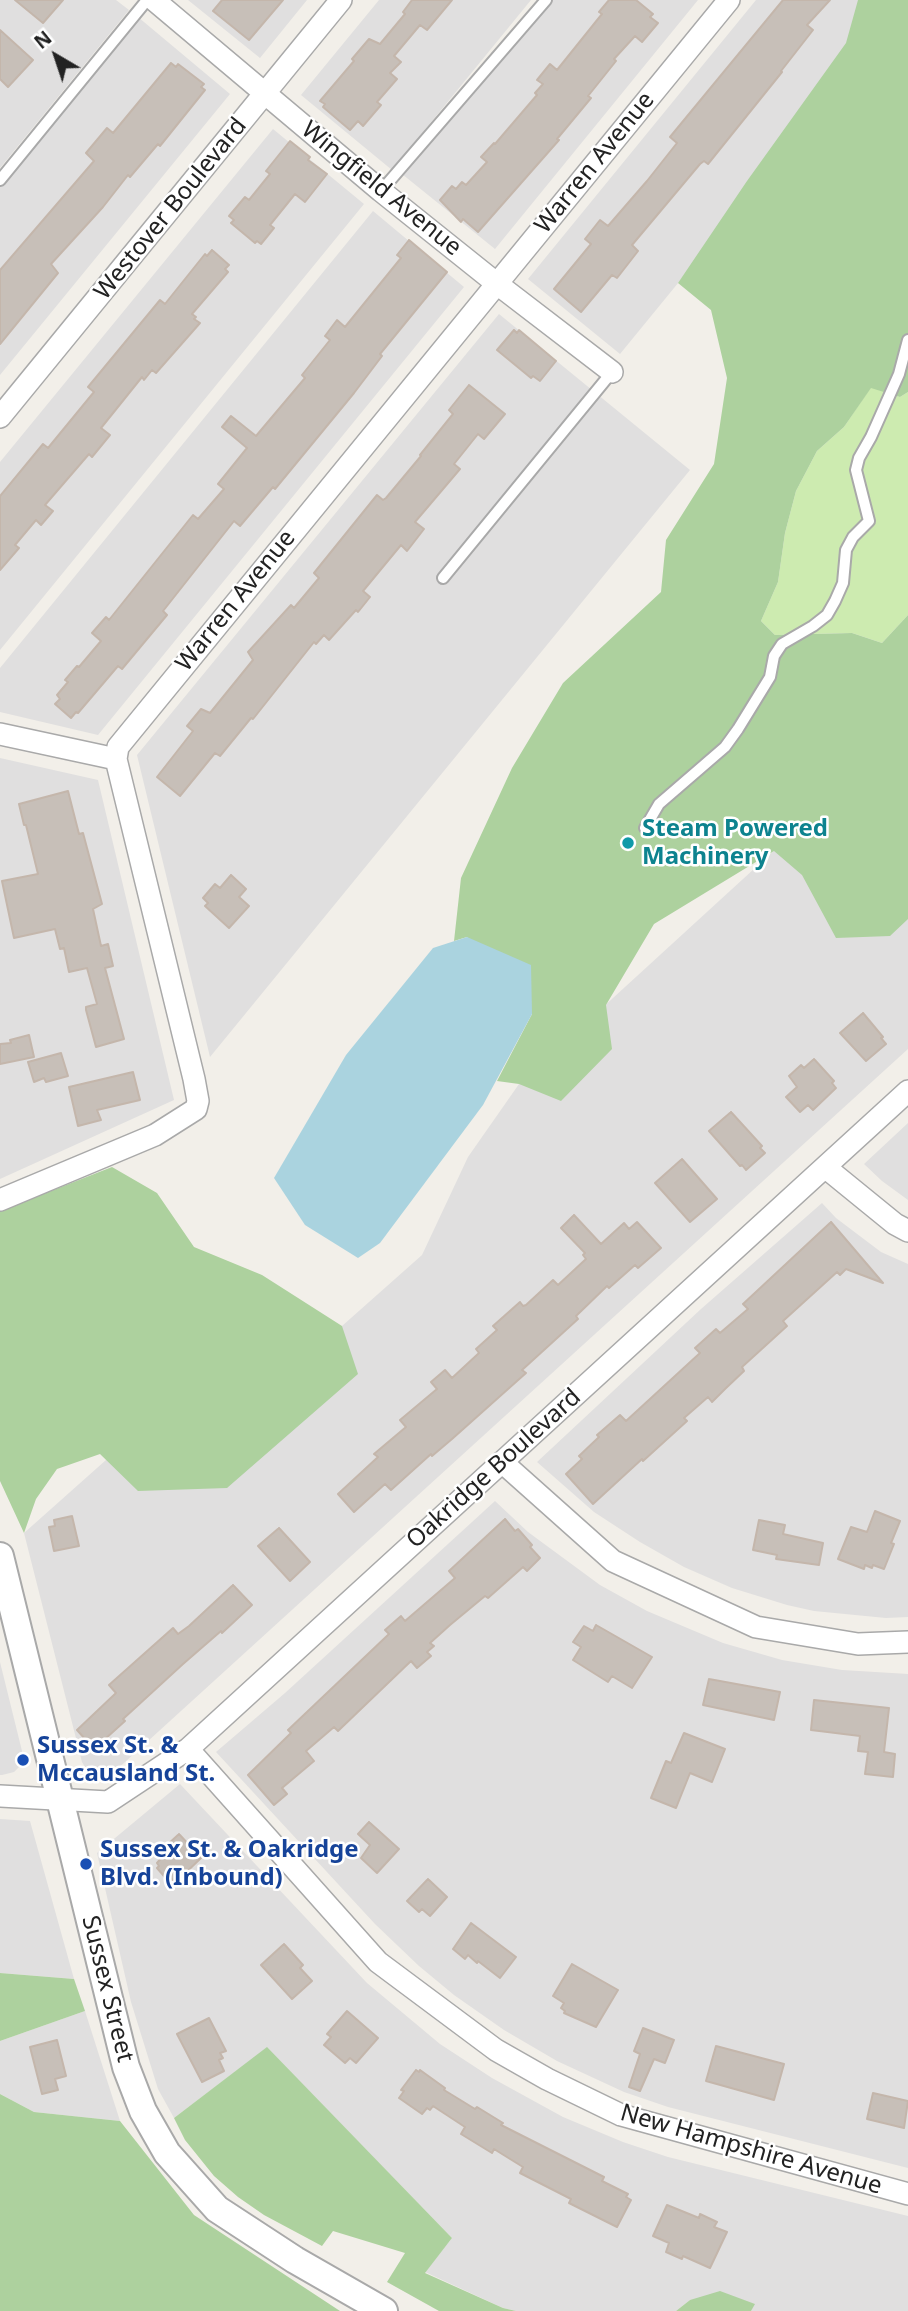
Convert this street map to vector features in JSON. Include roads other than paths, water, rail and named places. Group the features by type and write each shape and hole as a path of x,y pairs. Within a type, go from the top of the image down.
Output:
{"street":[{"name":"Wingfield Avenue","path":"154,0 381,191 496,284 612,372"},
{"name":"Westover Boulevard","path":"0,417 341,0"},
{"name":"Warren Avenue","path":"116,759 118,747 127,733 729,0"},
{"path":"0,734 116,759 198,1101 196,1110 155,1135 0,1200"},
{"name":"Oakridge Boulevard","path":"0,1796 108,1802 188,1749 908,1091"},
{"path":"825,1167 895,1224 908,1231"},
{"path":"502,1462 613,1561 756,1627 858,1643 908,1642"},
{"name":"Sussex Street","path":"0,1556 58,1800 126,2067 143,2111 167,2153 217,2209 296,2260 384,2311"},
{"name":"New Hampshire Avenue","path":"188,1749 378,1962 496,2050 547,2079 621,2115 908,2194"}],"lane":[{"path":"0,180 147,0"},
{"path":"381,191 547,0"},
{"path":"645,828 659,804 724,747 738,729 769,677 774,656 782,644 820,621 835,601 843,583 846,550 853,537 869,521 856,470 859,458 899,374 908,340"},
{"path":"443,579 612,372"}],"water":[{"path":"467,937 531,965 532,1014 483,1105 380,1243 358,1258 305,1225 274,1178 346,1055 433,948"}],"place":[{"name":"Steam Powered Machinery","path":"628,843"},
{"name":"Sussex St. & Mccausland St.","path":"23,1760"},
{"name":"Sussex St. & Oakridge Blvd. (Inbound)","path":"86,1864"}]}
